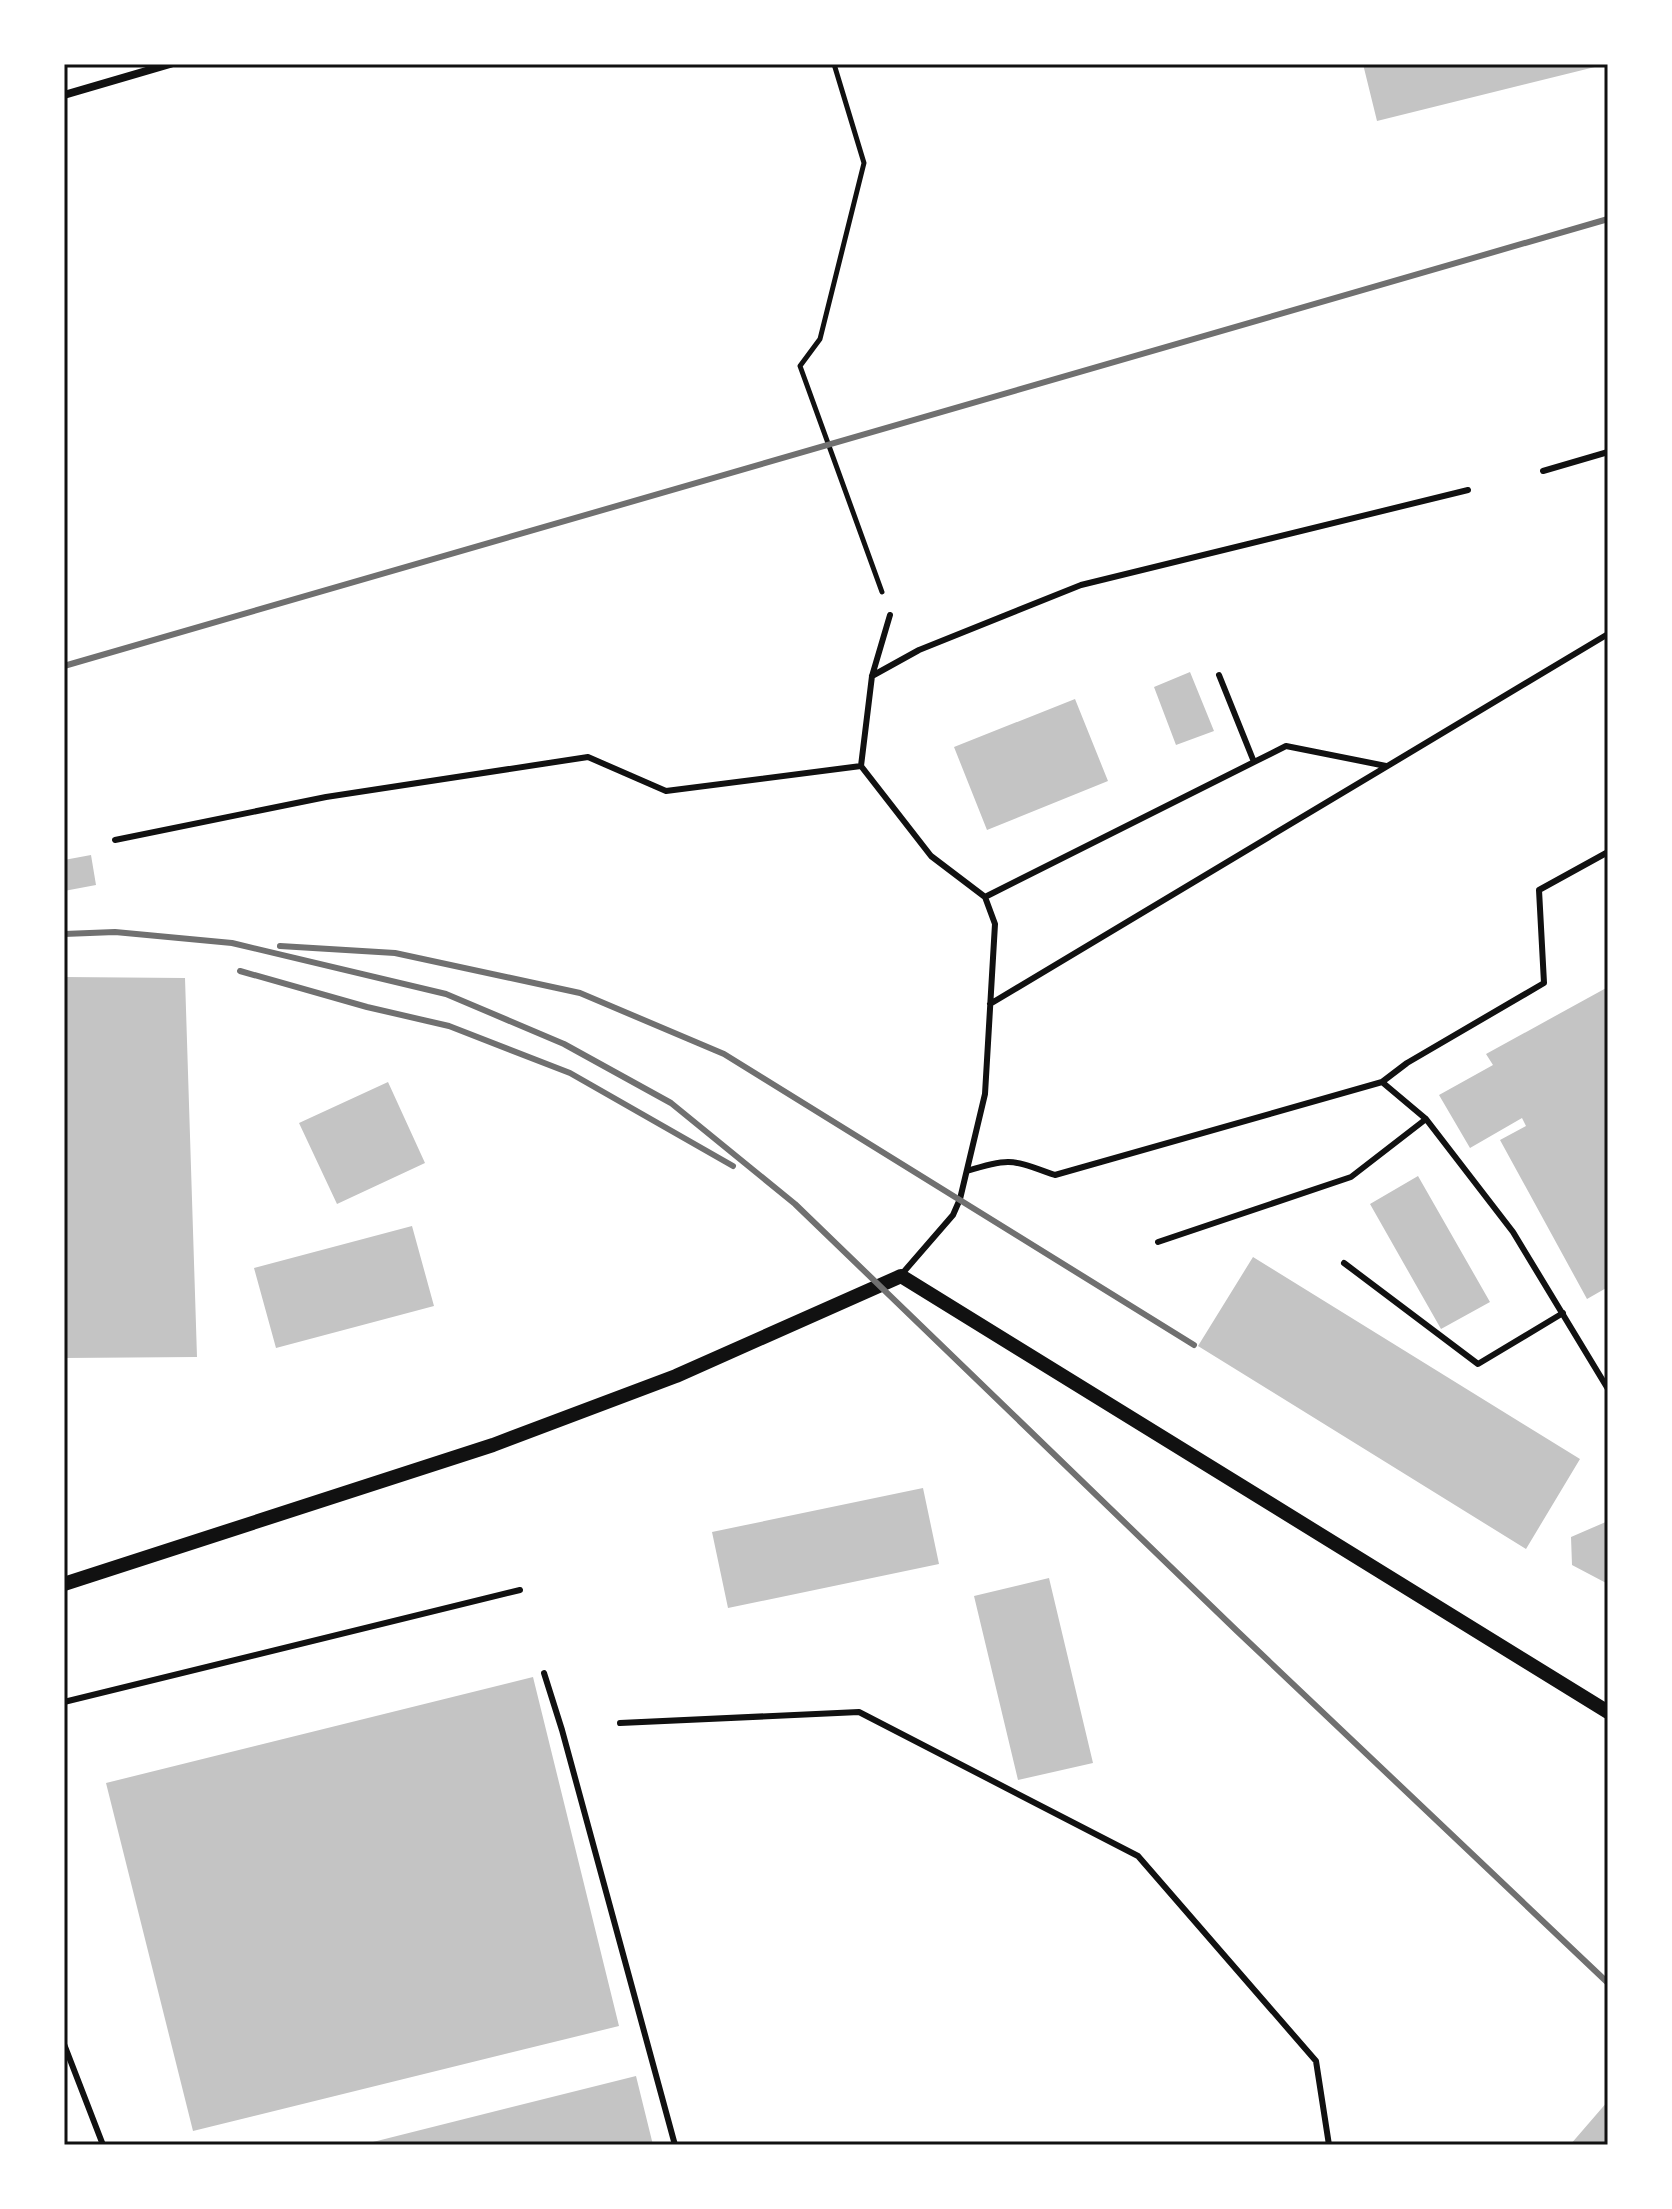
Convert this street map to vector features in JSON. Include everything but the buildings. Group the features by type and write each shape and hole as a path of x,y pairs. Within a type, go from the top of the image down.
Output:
{"street":[{"path":"64,95 170,64"},
{"path":"64,1584 507,1440 676,1376 901,1276 1608,1712"}],"lane":[{"path":"1543,471 1608,452"},
{"path":"872,676 919,650 1081,585 1468,490"},
{"path":"890,615 872,676 861,766 931,856 985,897 995,924 985,1094 967,1171 953,1215 901,1276"},
{"path":"990,1004 1608,634"},
{"path":"1219,675 1254,762"},
{"path":"985,897 1286,746 1386,766"},
{"path":"115,840 326,797 588,757 666,791 861,766"},
{"path":"967,1171 1002,1160 1021,1162 1055,1175 1382,1082 1407,1063 1544,983 1539,890 1608,852"},
{"path":"1382,1082 1426,1119 1513,1232 1608,1389"},
{"path":"1158,1242 1351,1177 1426,1119"},
{"path":"1344,1263 1478,1364 1563,1313"},
{"path":"64,1702 520,1590"},
{"path":"544,1673 675,2145"},
{"path":"620,1723 859,1712 1138,1856 1316,2061 1329,2145"},
{"path":"64,2044 103,2145"}],"path":[{"path":"834,64 864,163 820,339 800,366 890,615"}],"railway":[{"path":"64,666 1608,219"},
{"path":"64,934 115,932 232,943 446,994 564,1044 671,1103 795,1204 1237,1631 1608,1983"},
{"path":"280,946 395,953 580,993 724,1054 1194,1345"},
{"path":"240,971 367,1007 449,1026 570,1073 733,1166"}]}
